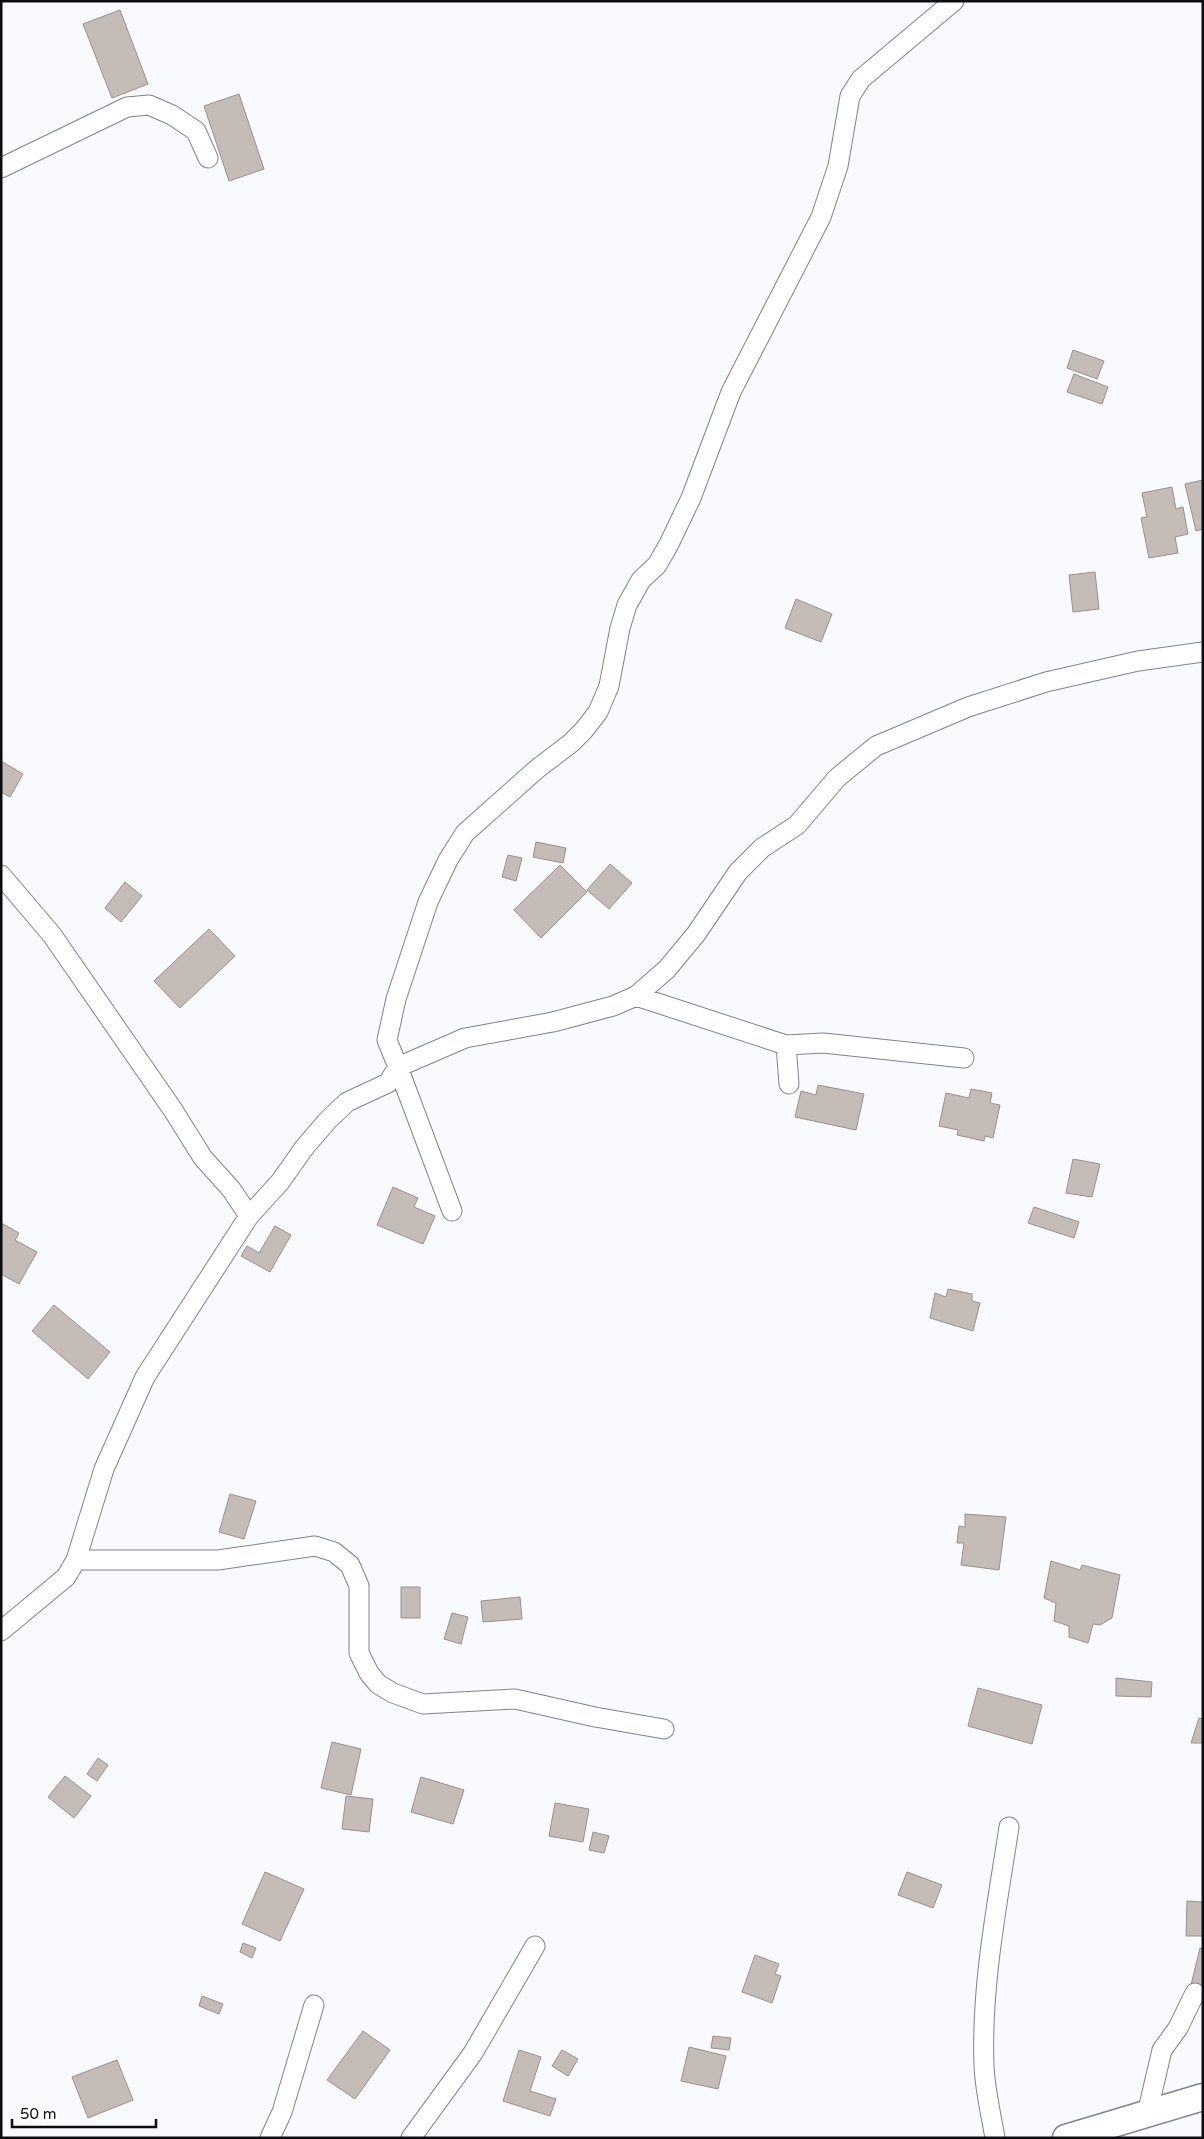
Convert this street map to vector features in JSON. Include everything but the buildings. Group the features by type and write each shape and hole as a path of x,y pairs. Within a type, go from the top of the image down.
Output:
{"main road":[{"path":"1066,2138 1134,2124 1203,2097"}],"street":[{"path":"452,1210 387,1040 396,999 428,902 448,860 466,833 537,769 571,744 598,712 608,686 620,628 627,605 641,580 657,564 669,544 691,498 731,392 821,217 838,166 850,96 861,80 954,1"},
{"path":"1,168 127,107 150,105 172,115 196,131 208,158"},
{"path":"1,1631 66,1577 76,1560 104,1469 145,1377 249,1216 280,1182 304,1148 328,1120 347,1102 388,1083 398,1067 465,1038 562,1020 613,1006 636,996 673,962 696,934 738,872 762,848 797,825 837,778 876,746 968,707 1046,682 1138,661 1203,652"},
{"path":"1,875 52,935 173,1110 203,1158 231,1189 249,1216"},
{"path":"636,996 786,1045 823,1043 964,1058"},
{"path":"786,1045 789,1084"},
{"path":"76,1560 218,1560 314,1546 321,1548 334,1552 350,1564 359,1586 359,1653 368,1673 378,1684 393,1693 423,1704 515,1699 596,1717 664,1729"},
{"path":"995,2138 984,2068 985,2019 992,1939 1009,1827"},
{"path":"411,2138 473,2053 535,1946"},
{"path":"1134,2124 1162,2050 1178,2028 1195,1993"},
{"path":"270,2138 282,2112 314,2005"}]}
